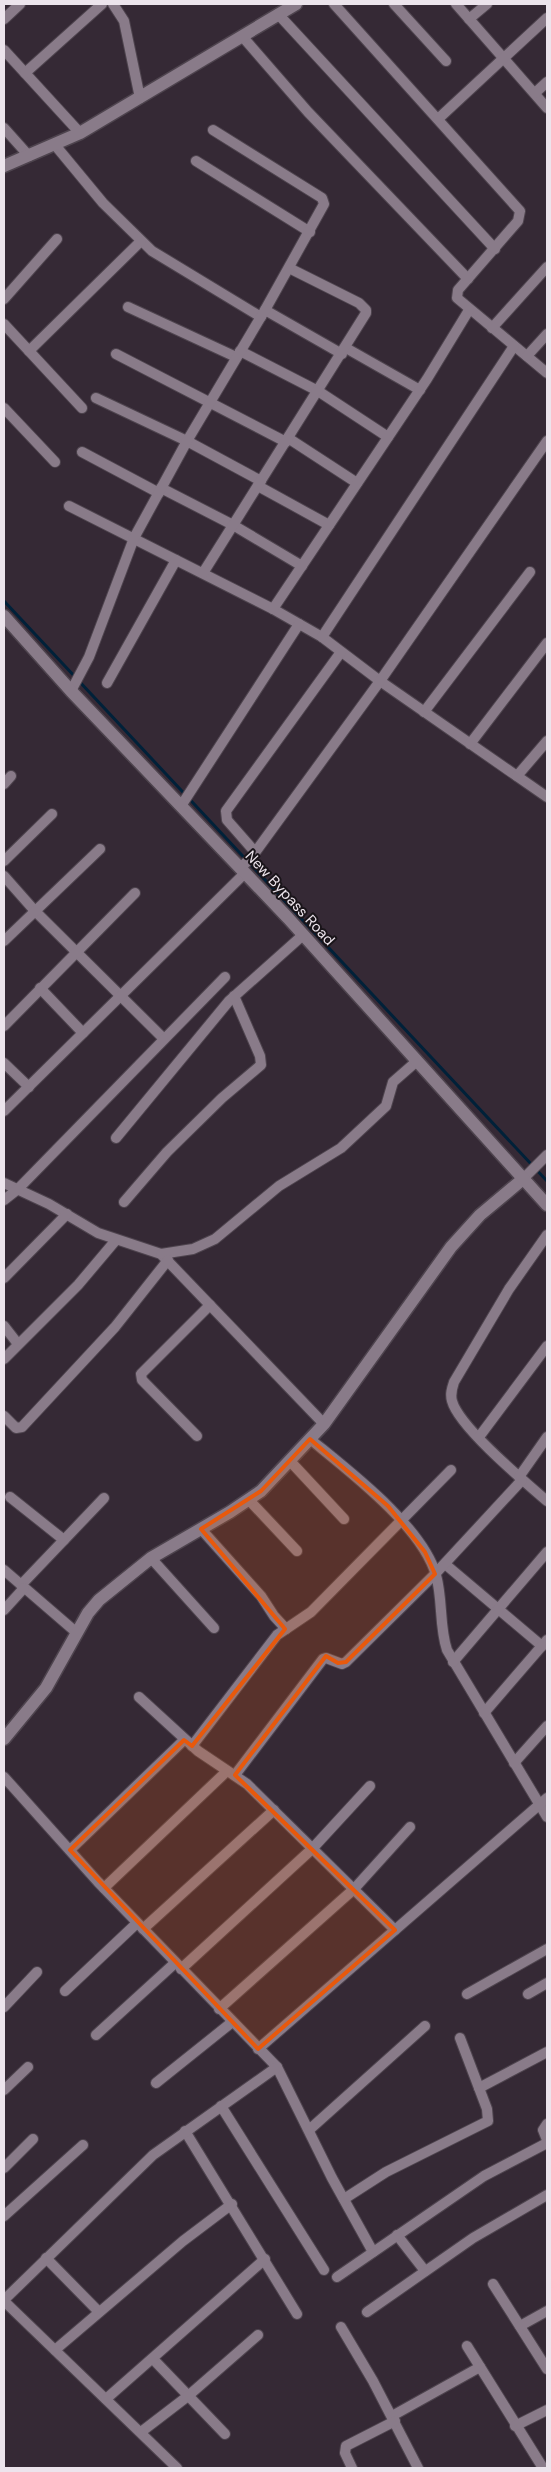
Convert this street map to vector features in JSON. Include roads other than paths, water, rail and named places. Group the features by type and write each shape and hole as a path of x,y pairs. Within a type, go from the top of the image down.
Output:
{"street":[{"path":"4,19 20,4"},
{"path":"25,73 102,4"},
{"path":"4,166 80,133 296,4"},
{"path":"334,4 520,210 518,221 468,279 456,294 456,298 547,373"},
{"path":"394,4 446,61"},
{"path":"456,4 547,108"},
{"path":"469,19 487,4"},
{"path":"118,6 124,21 140,98"},
{"path":"278,14 495,249"},
{"path":"438,119 547,18"},
{"path":"242,36 308,112 468,279"},
{"path":"4,50 80,133"},
{"path":"535,93 547,82"},
{"path":"4,128 30,156"},
{"path":"74,686 82,671 134,538 187,441 310,232 324,204 324,199 213,130"},
{"path":"55,145 103,203 141,241 176,267 263,313 344,351 420,390"},
{"path":"196,161 310,232"},
{"path":"4,299 57,239"},
{"path":"29,351 141,241"},
{"path":"492,328 547,267"},
{"path":"203,574 344,351 366,310 359,302 289,268"},
{"path":"128,307 318,391 388,437"},
{"path":"273,609 420,390 469,310"},
{"path":"4,324 82,408"},
{"path":"527,356 547,334"},
{"path":"322,637 514,346"},
{"path":"116,354 287,440 357,483"},
{"path":"96,398 187,441 329,526"},
{"path":"4,408 55,462"},
{"path":"4,1111 121,996 247,863 380,681 547,441"},
{"path":"82,452 233,526 302,566"},
{"path":"69,506 273,609 322,637 380,681 547,797"},
{"path":"108,683 176,560"},
{"path":"424,712 530,572"},
{"name":"New Bypass Road","path":"4,616 247,863 303,935 417,1062 527,1175 547,1205"},
{"path":"186,800 299,624"},
{"path":"470,744 547,643"},
{"path":"247,863 227,820 226,811 341,652"},
{"path":"517,776 547,741"},
{"path":"4,861 52,814"},
{"path":"4,941 34,910 100,849"},
{"path":"4,876 34,910 163,1038"},
{"path":"4,1026 135,893"},
{"path":"116,1138 234,996 303,935"},
{"path":"4,1200 18,1189 224,977"},
{"path":"40,988 84,1033"},
{"path":"124,1202 167,1152 222,1098 261,1065 260,1056 234,996"},
{"path":"4,1416 16,1428 22,1427 115,1327 165,1257 215,1239 279,1186 341,1148 386,1106 394,1082 417,1062"},
{"path":"4,1063 29,1087"},
{"path":"4,1739 46,1688 88,1613 99,1600 151,1558 249,1500 290,1461 324,1424 451,1247 480,1215 527,1175 547,1155"},
{"path":"4,1183 67,1214 98,1233 116,1240 152,1249 165,1257 324,1424"},
{"path":"4,1278 67,1214"},
{"path":"547,1235 509,1289 454,1382 451,1398 452,1404 479,1437 520,1478 547,1500"},
{"path":"4,1359 81,1282 116,1240"},
{"path":"197,1436 142,1380 141,1374 210,1305"},
{"path":"4,1326 18,1344"},
{"path":"479,1437 547,1346"},
{"path":"104,1888 231,1773 323,1659 326,1658 342,1664 346,1662 436,1574 520,1478 547,1437"},
{"path":"310,1439 370,1490 401,1521 425,1552 436,1574 443,1636 453,1662 514,1763 544,1801 547,1818"},
{"path":"290,1461 344,1519"},
{"path":"70,1850 188,1743 277,1635 311,1612 451,1470"},
{"path":"10,1497 64,1540"},
{"path":"4,1610 22,1586 104,1498"},
{"path":"249,1500 297,1552"},
{"path":"201,1529 262,1596 286,1629"},
{"path":"453,1662 547,1552"},
{"path":"151,1558 214,1628"},
{"path":"445,1564 497,1610 545,1643 484,1712"},
{"path":"4,1570 77,1633"},
{"path":"139,1697 188,1743 231,1773 274,1810 395,1930"},
{"path":"514,1763 547,1726"},
{"path":"4,1777 104,1888 231,2022 277,2067 373,2252"},
{"path":"96,2035 312,1849 370,1786"},
{"path":"258,2049 544,1801"},
{"path":"65,1991 274,1810"},
{"path":"219,2009 354,1888 410,1827"},
{"path":"467,1994 547,1949"},
{"path":"4,2007 37,1972"},
{"path":"528,1994 547,1983"},
{"path":"156,2083 231,2022"},
{"path":"309,2130 425,2026"},
{"path":"344,2199 386,2172 484,2124 488,2115 460,2038"},
{"path":"479,2088 547,2052"},
{"path":"4,2090 28,2067"},
{"path":"177,2468 4,2302 46,2258 153,2155 184,2131 277,2067"},
{"path":"221,2106 324,2270"},
{"path":"337,2277 484,2176 547,2141 543,2130 547,2124"},
{"path":"184,2131 232,2204 297,2314"},
{"path":"4,2168 33,2139"},
{"path":"4,2216 83,2145"},
{"path":"367,2312 473,2238 547,2195"},
{"path":"55,2350 183,2241 232,2204"},
{"path":"397,2235 425,2271"},
{"path":"46,2258 99,2312"},
{"path":"106,2399 265,2259"},
{"path":"493,2284 547,2369"},
{"path":"520,2326 547,2311"},
{"path":"341,2327 393,2418 418,2468"},
{"path":"141,2432 188,2396 258,2334"},
{"path":"467,2346 515,2426 543,2468"},
{"path":"153,2359 225,2434"},
{"path":"352,2468 345,2453 346,2446 480,2367"},
{"path":"515,2426 547,2410"}],"waterway":[{"path":"4,601 547,1181"}]}
